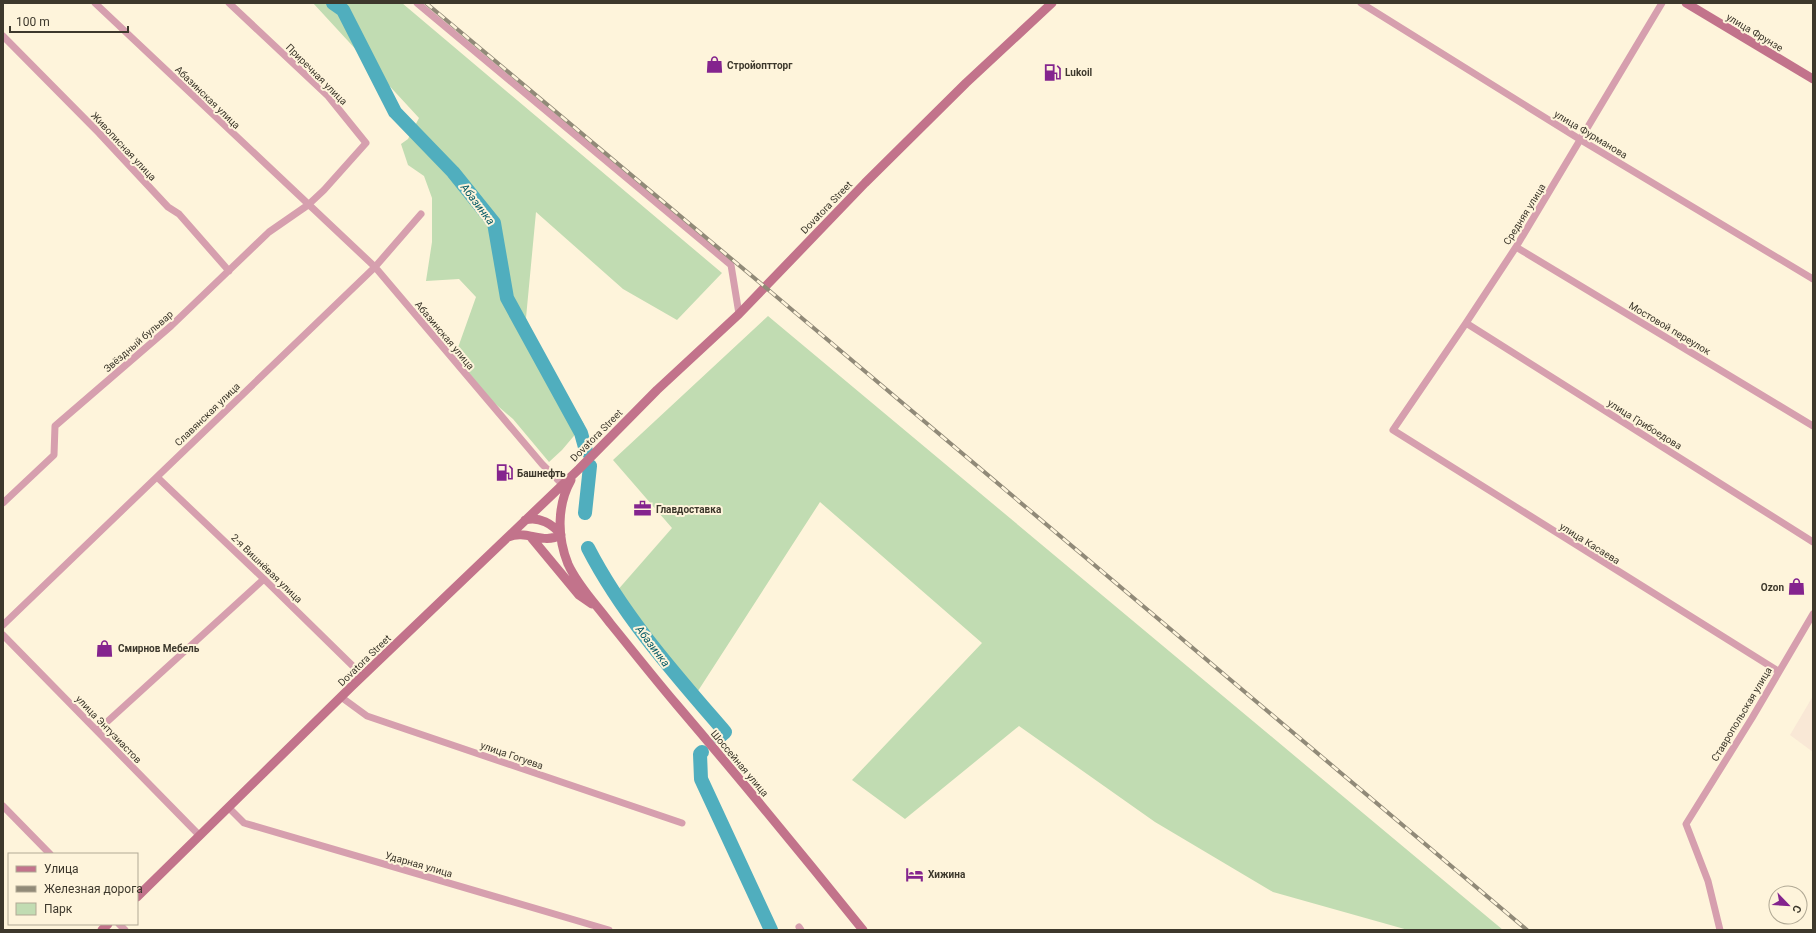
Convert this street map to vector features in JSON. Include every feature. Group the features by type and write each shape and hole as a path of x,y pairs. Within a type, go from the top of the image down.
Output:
{"main road":[{"name":"Dovatora Street","path":"138,896 341,697 578,469 657,390 739,314 865,183 970,79 1052,3"},
{"name":"улица Фрунзе","path":"1686,3 1813,79"},
{"path":"561,535 568,498 578,469"},
{"path":"525,520 537,519 544,521 555,528 561,535"},
{"path":"505,539 519,534 545,539 561,535"},
{"name":"Шоссейная улица","path":"561,535 570,567 600,610 864,930"},
{"name":"Шоссейная улица","path":"530,536 579,595 600,610 603,617 649,676 726,766 860,930"}],"street":[{"name":"Абазинская улица","path":"95,3 375,267 542,464 562,484"},
{"name":"Приречная улица","path":"229,3 328,96 366,143 308,205"},
{"path":"417,3 731,265 739,314"},
{"name":"улица Фурманова","path":"1361,3 1581,140 1813,279"},
{"name":"Средняя улица","path":"1393,430 1516,247 1662,3"},
{"name":"Живописная улица","path":"3,36 99,133 168,207 179,214 229,271"},
{"name":"Звёздный бульвар","path":"3,503 54,455 55,426 171,326 269,232 308,205"},
{"name":"Славянская улица","path":"3,625 375,267 421,214"},
{"name":"Мостовой переулок","path":"1516,247 1813,426"},
{"name":"улица Грибоедова","path":"1466,323 1813,542"},
{"name":"улица Касаева","path":"1393,430 1778,671"},
{"name":"2-я Вишнёвая улица","path":"157,477 363,676"},
{"path":"97,731 264,579"},
{"name":"Ставропольская улица","path":"1720,930 1708,881 1686,824 1752,718 1778,671 1813,614"},
{"name":"улица Энтузиастов","path":"3,635 200,836"},
{"name":"улица Гогуева","path":"341,697 367,716 682,823"},
{"path":"3,806 49,853"},
{"name":"Ударная улица","path":"229,808 244,823 609,930"}],"shaded area":[{"path":"1813,696 1813,752 1790,735"}],"green space":[{"path":"313,3 402,3 722,273 677,320 623,289 536,212 526,318 558,384 584,424 562,450 549,462 513,419 478,389 455,356 476,297 459,279 426,281 432,242 432,198 424,176 408,165 401,144 408,139 419,118"},
{"path":"768,316 1503,930 1408,930 1273,892 1155,822 1019,726 905,819 852,780 982,643 820,502 696,694 616,592 672,528 613,460"}],"waterway":[{"name":"Абазинка","path":"333,3 343,10 395,112 453,172 494,223 507,298 581,433 586,451"},
{"name":"Абазинка","path":"585,513 590,466"},
{"name":"Абазинка","path":"588,548 617,597 651,644 725,732 719,737"},
{"name":"Абазинка","path":"702,752 700,754 701,779 771,930"}],"railway":[{"path":"426,3 1527,930"}],"place":[{"name":"Стройоптторг","path":"714,65"},
{"name":"Lukoil","path":"1052,72"},
{"name":"Башнефть","path":"504,473"},
{"name":"Главдоставка","path":"643,509"},
{"name":"Ozon","path":"1797,587"},
{"name":"Смирнов Мебель","path":"105,648"},
{"name":"Хижина","path":"915,874"}]}
